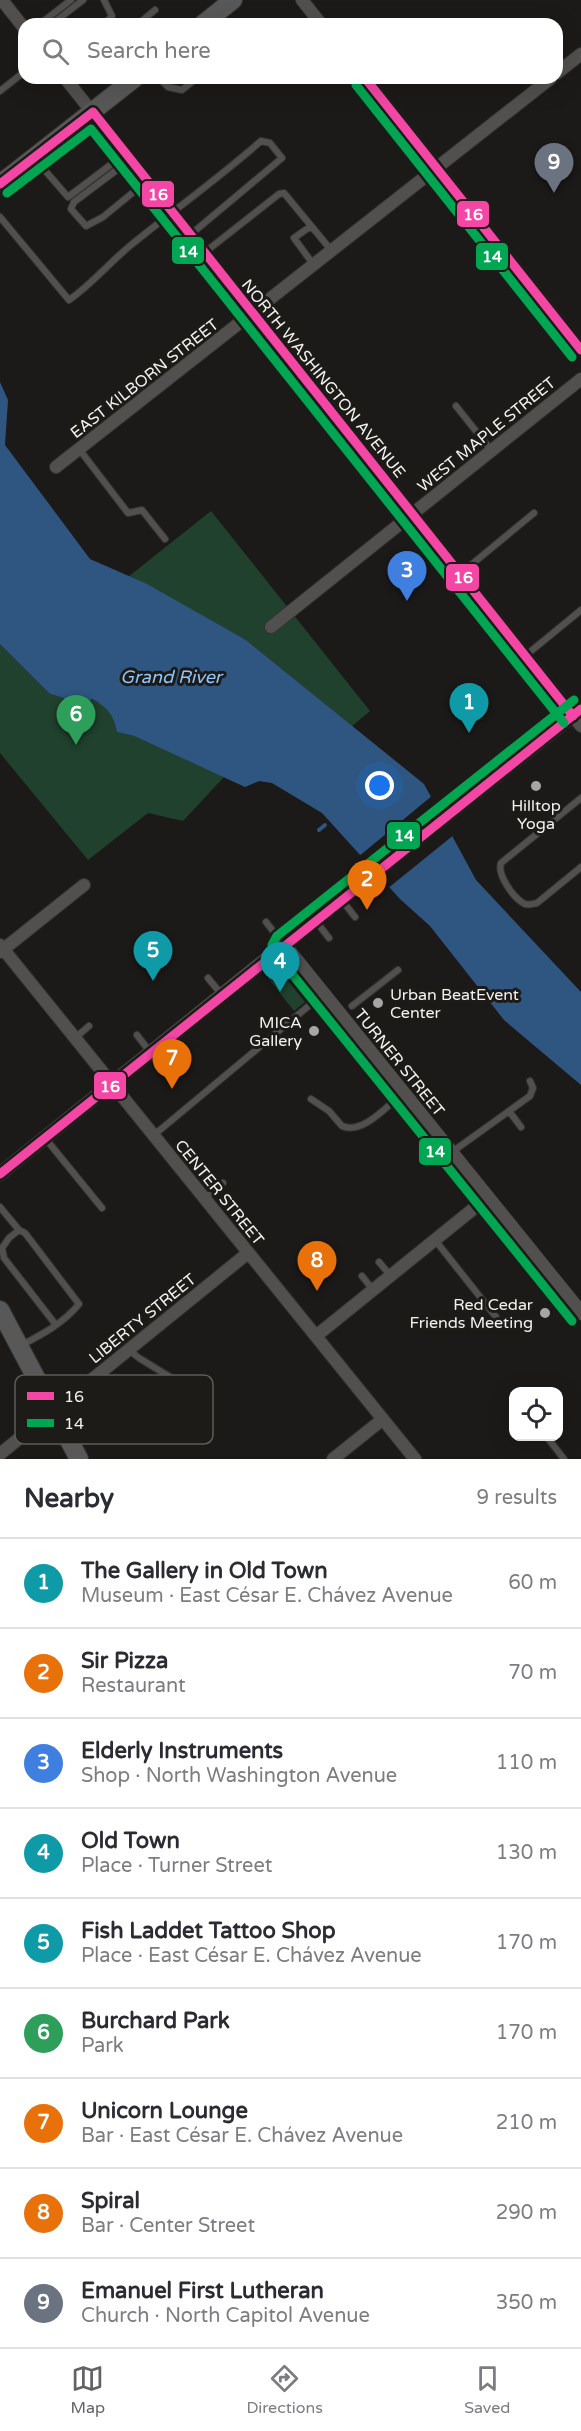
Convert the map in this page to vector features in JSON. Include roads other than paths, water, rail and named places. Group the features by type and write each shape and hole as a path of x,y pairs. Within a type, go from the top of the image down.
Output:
{"main road":[{"path":"210,18 233,0"},
{"path":"0,184 128,84"},
{"path":"0,1310 35,1375"},
{"path":"71,1444 79,1459"}],"street":[{"path":"2,0 18,20"},
{"path":"302,0 316,18"},
{"path":"563,68 581,54"},
{"name":"NORTH WASHINGTON AVENUE","path":"70,84 525,657 578,717"},
{"path":"369,84 581,350"},
{"name":"EAST KILBORN STREET","path":"56,467 543,84"},
{"name":"WEST MAPLE STREET","path":"272,627 581,380"},
{"path":"0,1174 457,806 578,717"},
{"path":"1,949 84,885"},
{"name":"TURNER STREET","path":"284,945 581,1313"},
{"name":"CENTER STREET","path":"1,949 415,1459"},
{"path":"316,1336 488,1197"},
{"name":"LIBERTY STREET","path":"97,1375 248,1253"},
{"path":"333,1459 383,1419"},
{"name":"LIBERTY STREET","path":"0,1453 15,1441"}],"lane":[{"path":"48,18 70,0"},
{"path":"60,18 83,0"},
{"path":"104,0 112,16 110,18"},
{"path":"145,18 155,10"},
{"path":"0,91 18,77"},
{"path":"165,84 168,87 182,90 190,84"},
{"path":"0,217 69,300 84,290 114,260 261,141 270,143 282,158 190,235"},
{"path":"34,158 68,197 128,157"},
{"path":"128,157 74,202 71,209 82,223 86,226 103,217 147,181"},
{"path":"204,253 279,194 284,193 331,250"},
{"path":"311,226 294,238 313,264"},
{"path":"456,406 492,450"},
{"path":"79,449 128,513 142,510 165,539"},
{"path":"460,574 534,513"},
{"path":"525,657 581,610"},
{"path":"581,798 501,863 499,869 500,876 522,903 529,905 537,903 581,867"},
{"path":"344,896 355,917"},
{"path":"315,920 329,938"},
{"path":"266,922 284,945"},
{"path":"352,1006 398,970"},
{"path":"208,978 222,994"},
{"path":"154,1135 323,994"},
{"path":"75,1038 89,1026"},
{"path":"137,1035 150,1052"},
{"path":"451,1152 530,1096 532,1088 530,1081"},
{"path":"310,1099 329,1111 342,1126 355,1128 364,1124 404,1093"},
{"path":"509,1111 521,1127"},
{"path":"45,1137 102,1208"},
{"path":"204,1198 223,1183"},
{"path":"0,1207 19,1230 25,1233 79,1304 70,1315 56,1325 20,1346"},
{"path":"19,1230 2,1248 4,1258 56,1325"},
{"path":"435,1240 496,1317"},
{"path":"379,1262 391,1276"},
{"path":"362,1276 373,1290"},
{"path":"129,1349 139,1359 163,1375"},
{"path":"549,1441 564,1459"}],"water":[{"name":"Grand River","path":"0,382 8,400 5,445 90,559 147,584 246,640 424,784 476,880 581,992 581,1085 504,1020 430,926 400,899 322,813 272,783 259,781 245,787 134,736 117,732 112,716 106,708 92,699 77,709 64,698 50,694 0,644"}],"waterway":[{"path":"319,830 325,825"}],"place":[{"name":"Emanuel First Lutheran","path":"554,193"},
{"name":"Elderly Instruments","path":"407,601"},
{"name":"The Gallery in Old Town","path":"469,733"},
{"name":"Burchard Park","path":"76,745"},
{"name":"Hilltop Yoga","path":"536,786"},
{"name":"Sir Pizza","path":"367,910"},
{"name":"Fish Laddet Tattoo Shop","path":"153,981"},
{"name":"Old Town","path":"280,992"},
{"name":"Urban BeatEvent Center","path":"378,1003"},
{"name":"MICA Gallery","path":"314,1031"},
{"name":"Unicorn Lounge","path":"172,1089"},
{"name":"Spiral","path":"317,1291"},
{"name":"Red Cedar Friends Meeting","path":"545,1313"}]}
